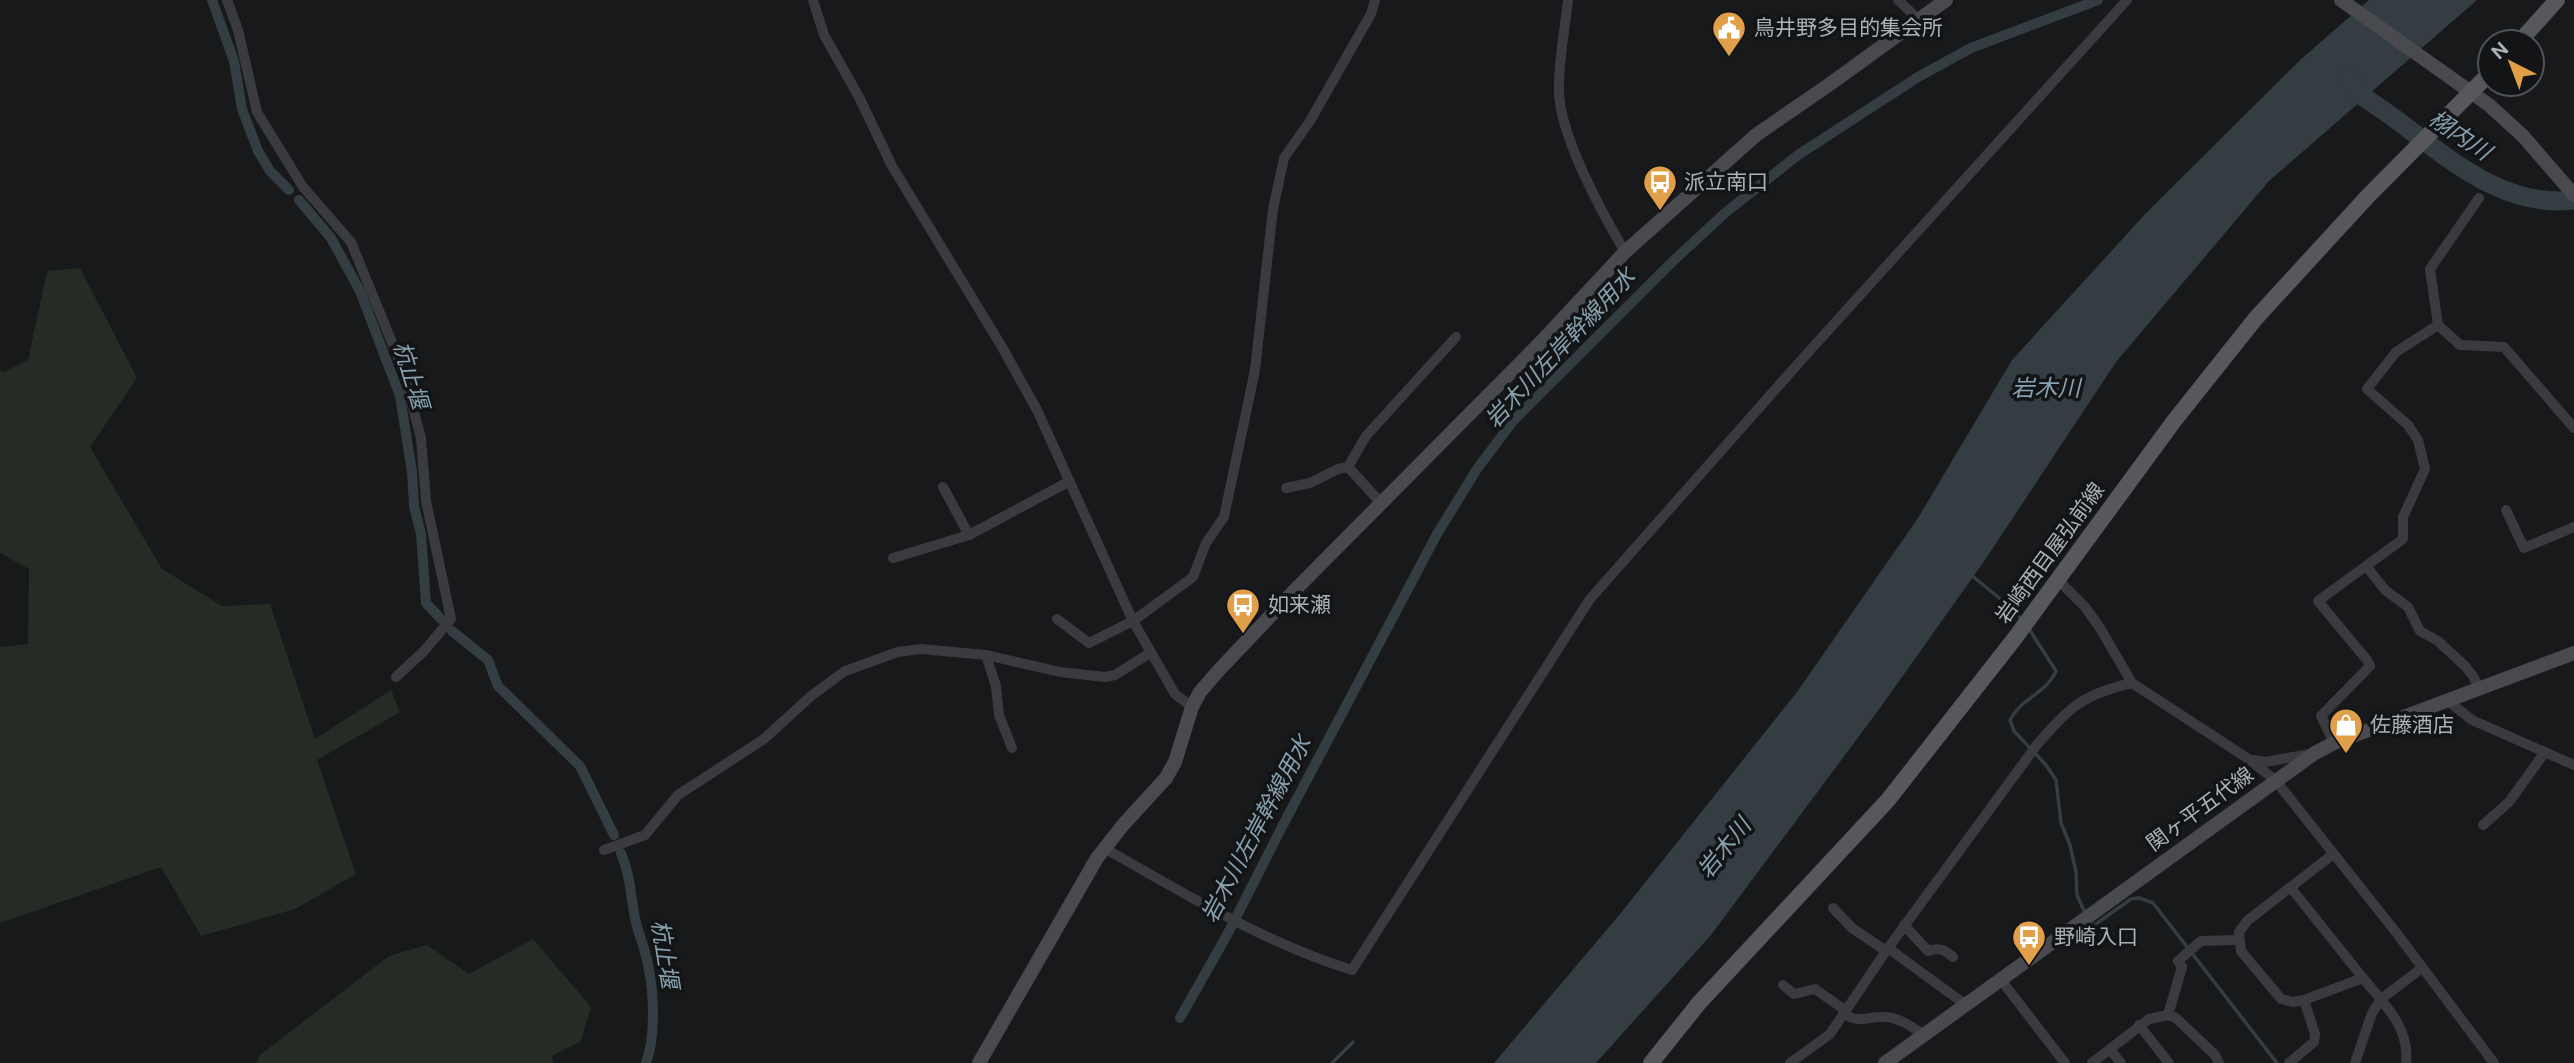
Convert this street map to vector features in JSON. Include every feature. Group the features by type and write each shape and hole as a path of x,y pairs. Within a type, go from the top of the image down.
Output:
{"main road":[{"path":"2532,28 2557,0"},
{"name":"岩崎西目屋弘前線","path":"1651,1063 1699,1003 1888,800 2015,638 2127,482 2226,354 2282,289 2412,151 2476,88"}],"street":[{"path":"227,0 238,30 257,112 303,187 351,242 402,367 421,438 426,501 451,619 424,651 396,677"},
{"path":"813,0 824,35 859,97 891,166 1002,347 1038,412 1150,653 1175,694 1192,708"},
{"path":"1057,619 1089,643 1133,621 1193,577 1206,542 1224,517 1255,370 1273,209 1284,158 1310,121 1371,14 1376,0"},
{"path":"1568,0 1559,93 1563,119 1570,142 1609,225 1625,252"},
{"path":"1898,0 1919,20"},
{"path":"979,1063 1104,848 1166,778 1175,762 1192,708 1200,692 1219,670 1542,341 1625,252 1756,135 1946,0"},
{"path":"1104,848 1242,924 1314,959 1352,970 1590,599 1804,357 2127,0"},
{"path":"2341,0 2471,93 2515,128 2574,195"},
{"path":"2479,198 2434,259 2430,269 2438,325 2460,345 2504,348 2574,428"},
{"path":"2334,743 2321,716 2370,666 2318,601 2403,538 2403,517 2425,469 2418,440 2408,425 2367,389 2396,352 2438,325"},
{"path":"1286,488 1310,483 1348,467 1366,436 1456,337"},
{"path":"1348,467 1381,503"},
{"path":"893,558 970,535 1070,481"},
{"path":"943,487 970,535"},
{"path":"2506,510 2524,548 2574,527"},
{"path":"2367,567 2385,590 2408,607 2420,631 2438,641 2465,666 2479,689"},
{"path":"2057,579 2085,607 2101,628 2132,683 2250,760 2276,781 2332,855 2396,931 2494,1063"},
{"path":"604,850 645,835 678,796 764,739 811,696 845,671 898,652 921,649 986,655 1060,672 1105,677 1115,675 1150,653"},
{"name":"関ヶ平五代線","path":"1885,1063 2315,753 2334,743 2574,653"},
{"path":"986,655 996,686 999,715 1012,748"},
{"path":"1790,1063 1830,1034 1904,925 2036,746 2070,708 2088,696 2132,683"},
{"path":"2448,701 2472,720 2574,765"},
{"path":"2483,825 2509,802 2545,752"},
{"path":"2250,760 2265,762 2315,753"},
{"path":"2332,855 2247,921 2239,932 2238,940 2241,951 2281,999 2293,1002 2304,1000 2363,978"},
{"path":"2291,888 2400,1025 2405,1037 2406,1063"},
{"path":"1833,908 1852,928 1887,949 1966,1005"},
{"path":"1904,925 1928,951 1945,950 1953,957"},
{"path":"2168,1015 2182,967 2178,961 2201,941 2238,940"},
{"path":"2355,1063 2372,1013 2381,999 2422,968"},
{"path":"2001,980 2066,1063"},
{"path":"1783,985 1794,994 1815,989 1852,1019 1895,1018 1924,1035"},
{"path":"2288,1063 2314,1042 2315,1034 2304,1000"},
{"path":"2092,1063 2139,1025 2157,1016 2168,1015 2176,1018 2215,1055 2219,1063"},
{"path":"2139,1025 2169,1063"},
{"path":"2110,1050 2121,1063"}],"shaded area":[{"path":"80,268 137,378 90,447 162,569 222,606 270,604 315,739 391,690 400,712 317,760 356,874 295,909 201,936 161,867 0,923 0,647 28,644 29,569 0,553 0,371 4,372 28,360 47,271"},
{"path":"533,939 591,1007 581,1041 552,1056 553,1063 256,1063 260,1055 389,956 427,945 469,974"}],"water":[{"name":"岩木川","path":"2369,0 2477,0 2269,181 2116,362 1985,560 1880,708 1711,935 1596,1063 1494,1063 1620,914 1797,692 1918,518 2012,360 2147,212 2300,60"}],"waterway":[{"name":"杭止堰","path":"212,0 234,61 242,109 258,151 270,171 289,190"},
{"name":"岩木川左岸幹線用水","path":"1180,1018 1227,935 1437,534 1477,469 1513,421 1671,263 1725,213 1798,155 1918,77 1971,48 2098,0"},
{"name":"栩内川","path":"2350,77 2354,90 2486,182 2528,198 2574,200"},
{"name":"杭止堰","path":"299,200 331,238 360,291 400,396 412,472 414,506 421,534 426,603 441,619"},
{"path":"1970,574 2015,611 2022,620"},
{"path":"2029,629 2056,671 2052,679 2020,706 2010,720 2014,731 2046,765 2056,780 2061,823 2070,845 2076,872 2077,895 2086,915"},
{"name":"杭止堰","path":"452,631 488,660 498,686 580,766 614,835"},
{"name":"杭止堰","path":"621,853 629,878 652,991 652,1037 646,1063"},
{"path":"2090,922 2093,926 2131,899 2139,898 2153,903 2277,1063"},
{"path":"1332,1063 1353,1042"}],"place":[{"name":"鳥井野多目的集会所","path":"1729,58"},
{"name":"派立南口","path":"1660,212"},
{"name":"如来瀬","path":"1243,635"},
{"name":"佐藤酒店","path":"2346,755"},
{"name":"野崎入口","path":"2029,967"}]}
